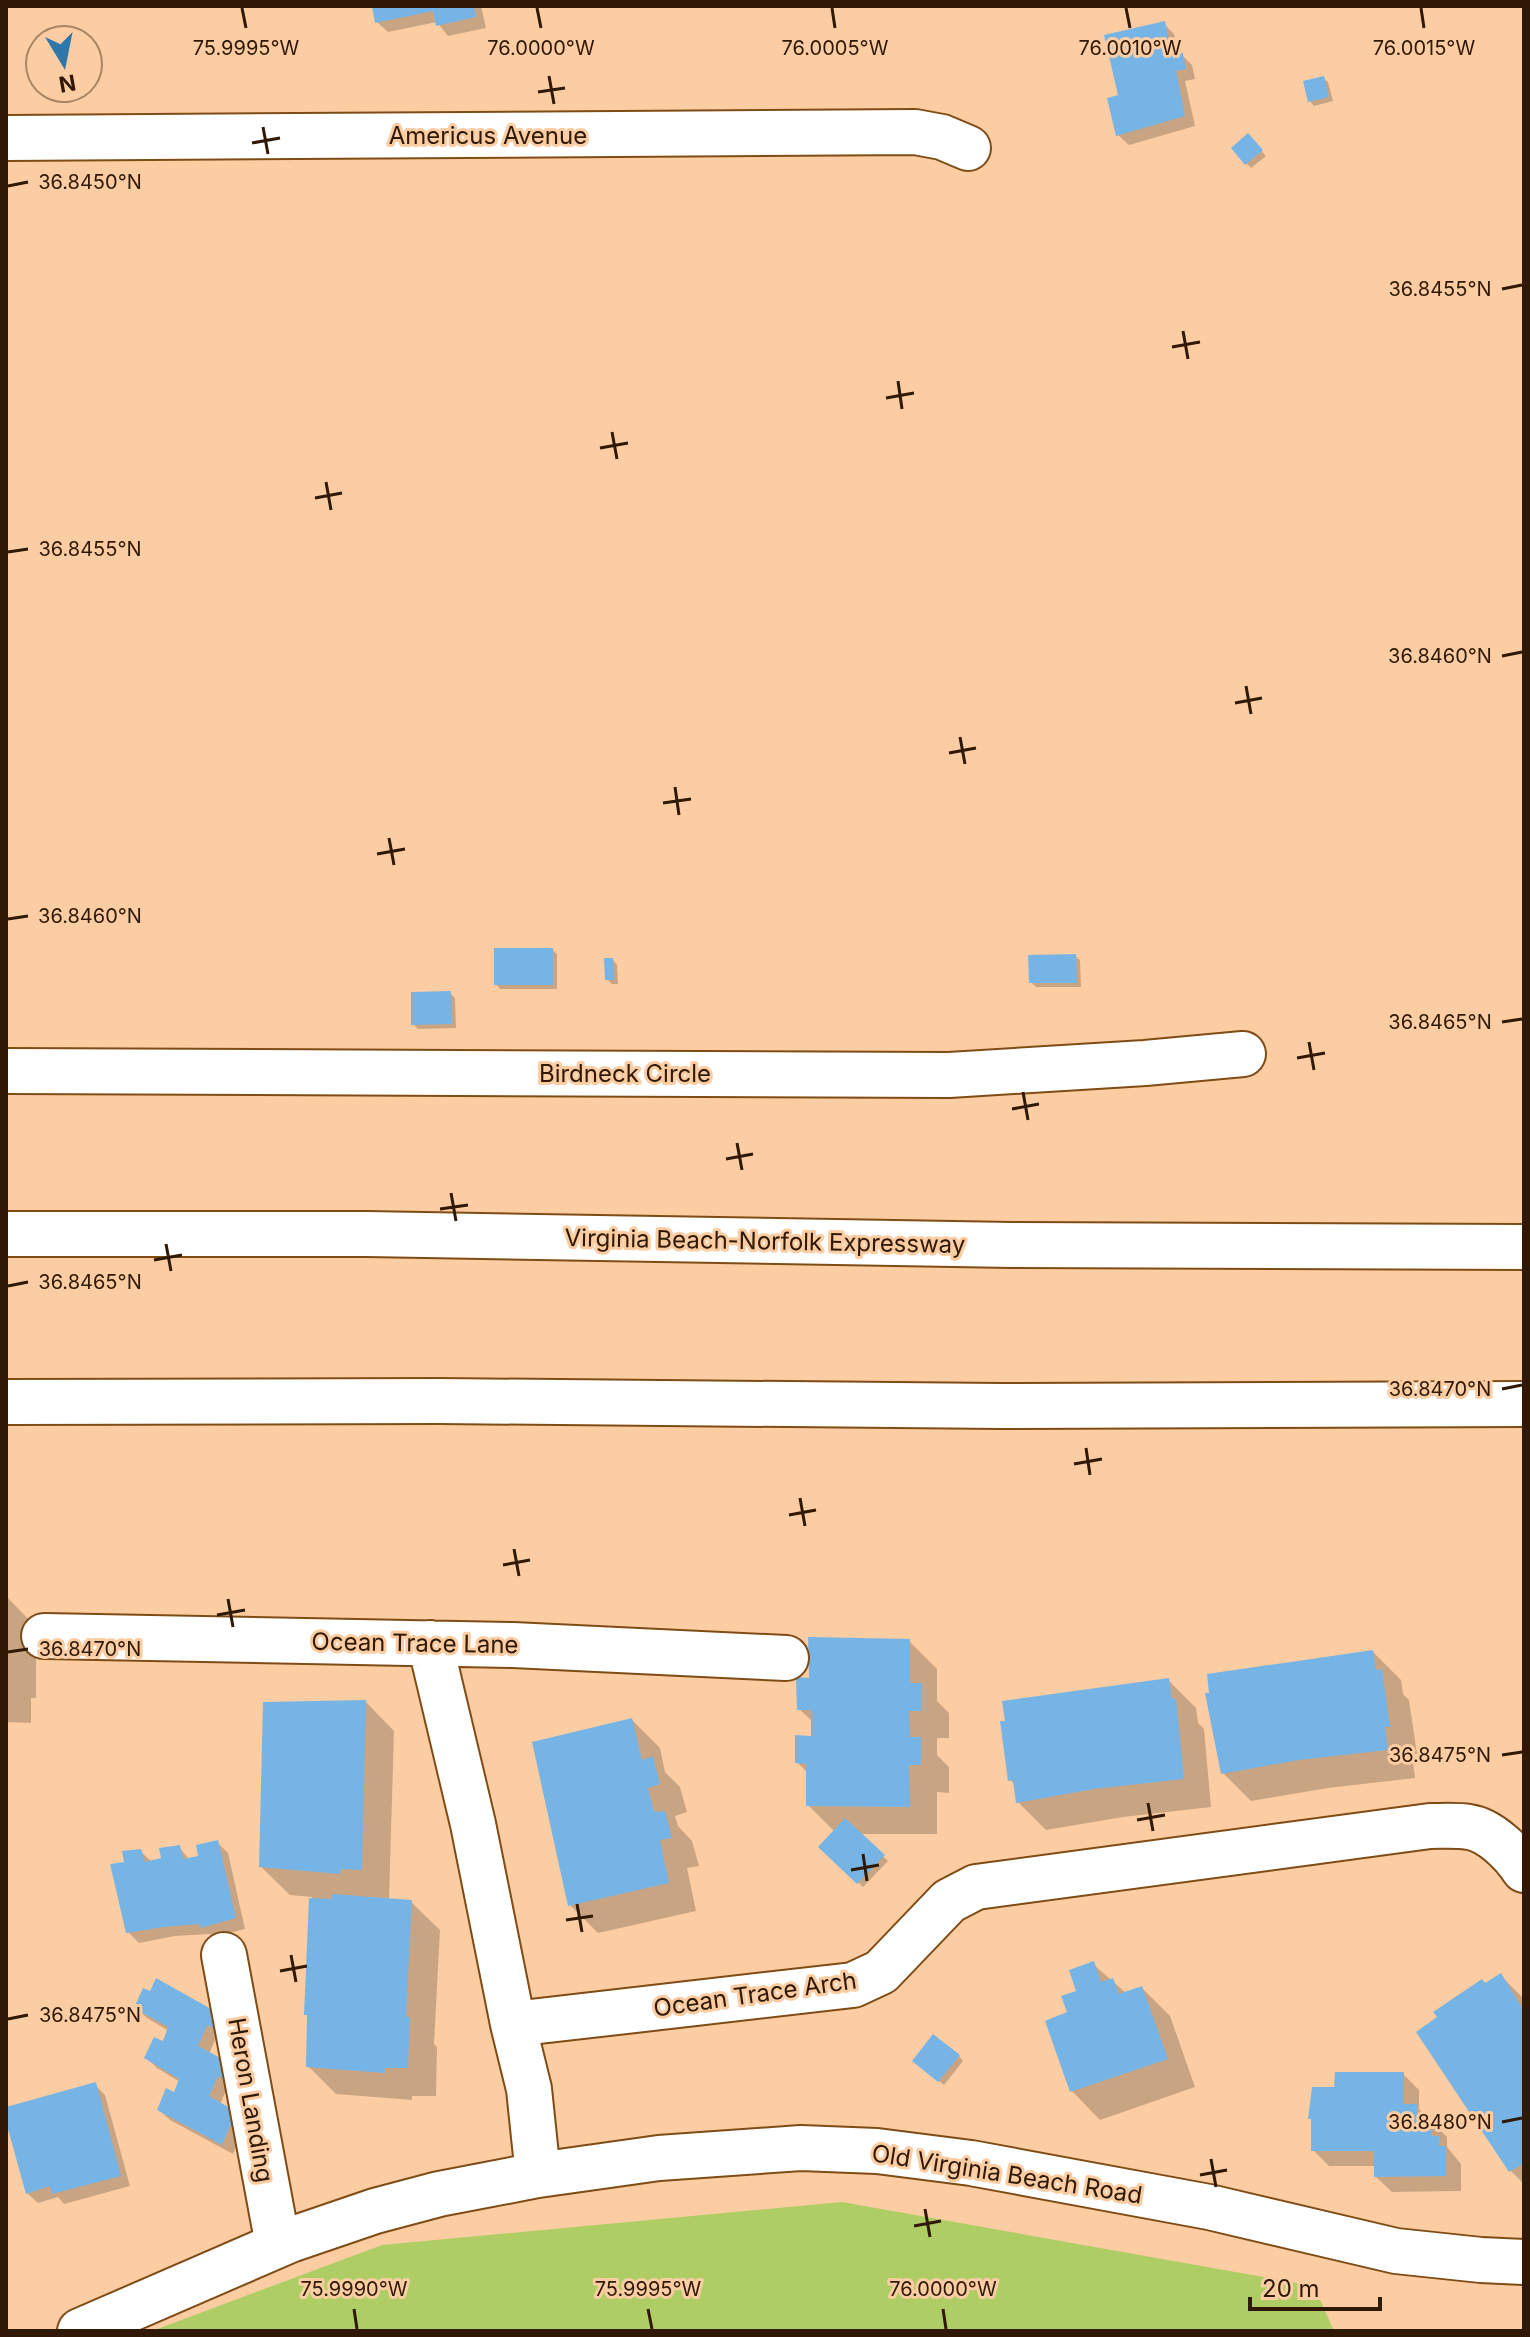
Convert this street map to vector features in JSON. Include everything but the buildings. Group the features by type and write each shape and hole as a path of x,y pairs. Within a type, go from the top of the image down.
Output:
{"main road":[{"name":"Americus Avenue","path":"6,138 915,132 942,137 968,148"},
{"name":"Birdneck Circle","path":"6,1071 949,1075 1243,1054"},
{"path":"6,1209 367,1234"},
{"name":"Virginia Beach-Norfolk Expressway","path":"6,1234 367,1234 1028,1245 1524,1247"},
{"path":"6,1402 439,1401 1001,1406 1524,1404"},
{"name":"Ocean Trace Lane","path":"44,1636 528,1645 786,1658"},
{"path":"430,1643 473,1824 529,2089 538,2175"},
{"name":"Ocean Trace Arch","path":"513,2024 853,1985 881,1972 949,1901 976,1887 1430,1826 1472,1827 1491,1837 1518,1860 1524,1870"},
{"name":"Heron Landing","path":"224,1955 278,2245"},
{"name":"Old Virginia Beach Road","path":"80,2331 278,2245 375,2211 439,2194 538,2175 659,2158 801,2148 877,2151 971,2163 1209,2207 1396,2251 1524,2262"}],"shaded area":[{"path":"842,2202 1314,2286 1334,2331 152,2331 382,2245"}]}
